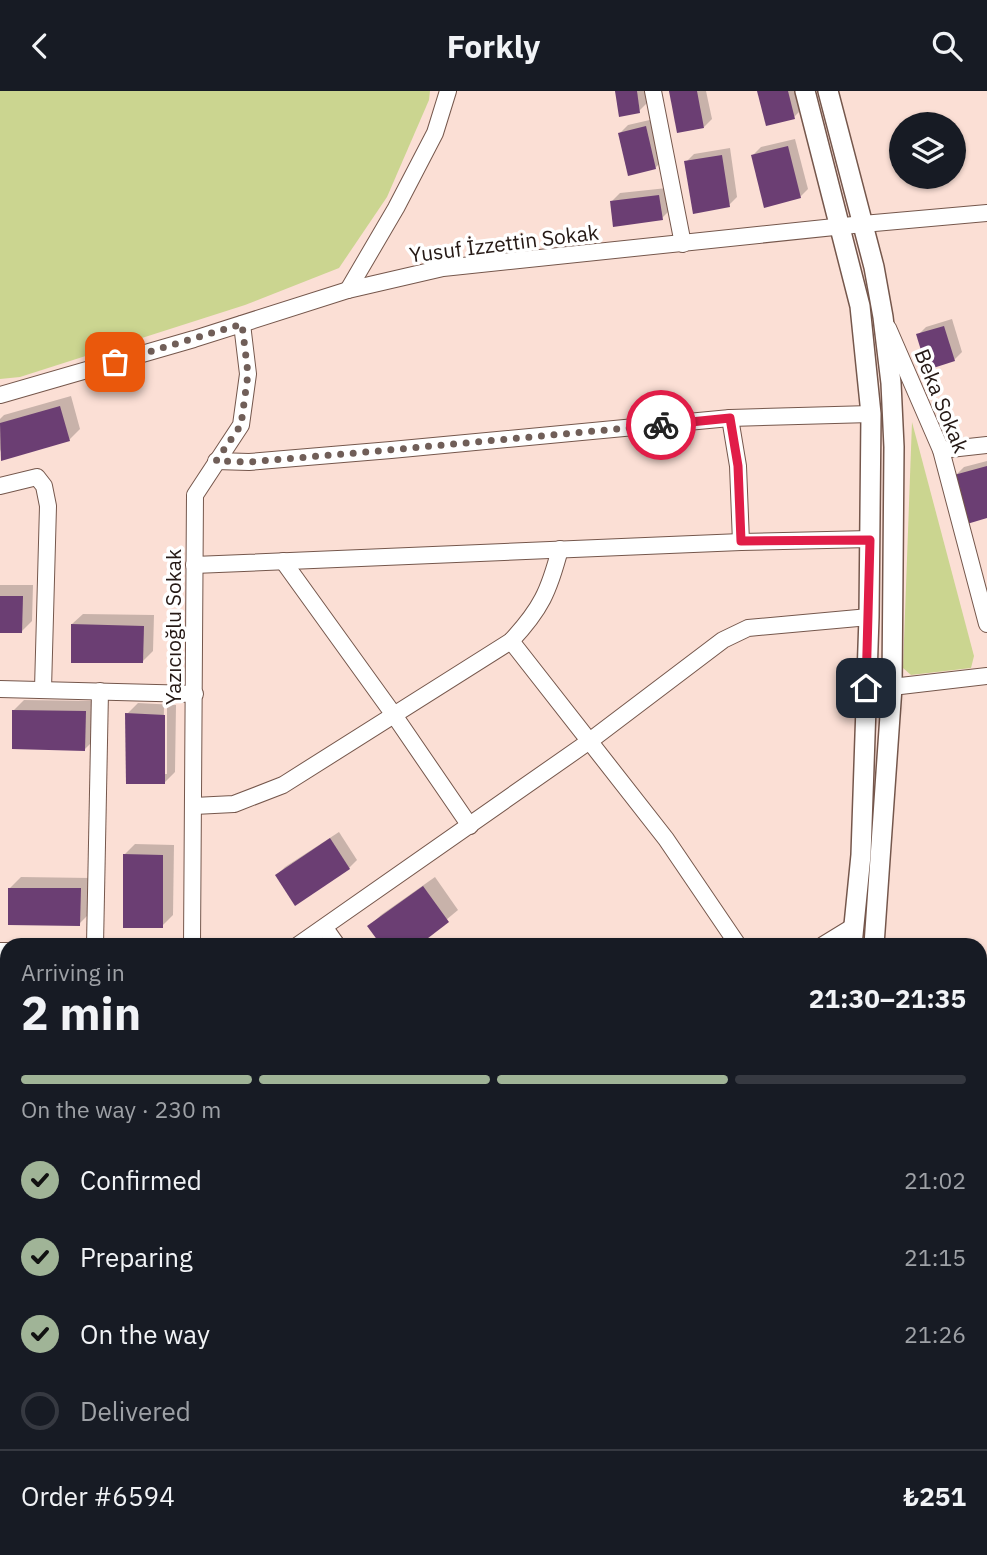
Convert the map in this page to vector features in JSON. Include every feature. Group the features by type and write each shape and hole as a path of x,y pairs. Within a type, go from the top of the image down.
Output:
{"street":[{"path":"348,290 397,208 435,133 448,91"},
{"path":"653,91 683,244"},
{"path":"805,91 860,306 871,414 869,617 861,855 853,936"},
{"path":"828,91 863,224 883,317 891,383 894,447 892,687 874,938"},
{"name":"Yusuf İzzettin Sokak","path":"0,395 348,290 443,268 987,213"},
{"name":"Beka Sokak","path":"883,317 941,450 987,624"},
{"name":"Yazıcıoğlu Sokak","path":"192,938 195,495 241,425 248,374 242,324"},
{"path":"216,461 249,462 730,418 871,414"},
{"path":"730,418 738,466 741,541"},
{"path":"941,450 987,445"},
{"path":"0,486 37,477 44,486 48,506 43,689"},
{"path":"194,565 741,541 870,540"},
{"path":"194,806 234,804 283,785 511,641 534,617 552,583 561,549"},
{"path":"283,561 470,826"},
{"path":"309,938 591,740 723,640 748,628 869,617"},
{"path":"511,641 666,839 733,938"},
{"path":"892,687 987,676"},
{"path":"0,689 195,694"},
{"path":"95,938 100,691"},
{"path":"325,928 332,938"}],"green space":[{"path":"0,91 430,91 429,100 387,197 339,268 245,305 20,377 0,379"},
{"path":"912,422 974,656 971,668 911,675 903,668"}],"building":[{"path":"615,91 637,91 640,113 619,117"},
{"path":"669,91 697,91 704,128 677,133"},
{"path":"757,91 788,91 795,119 766,126"},
{"path":"646,126 656,169 628,176 618,133"},
{"path":"788,146 801,198 764,208 751,155"},
{"path":"722,155 730,207 693,214 684,161"},
{"path":"659,195 663,220 613,227 610,201"},
{"path":"944,326 955,361 927,370 916,334"},
{"path":"60,406 70,441 1,461 0,423"},
{"path":"987,466 987,518 967,524 954,475"},
{"path":"0,596 23,596 22,633 0,633"},
{"path":"71,624 144,626 143,663 71,663"},
{"path":"12,710 86,711 85,751 12,749"},
{"path":"125,713 165,715 165,784 126,784"},
{"path":"330,838 350,869 295,906 275,875"},
{"path":"123,854 163,855 163,928 123,928"},
{"path":"423,886 449,922 428,938 376,938 367,926"},
{"path":"8,888 81,888 80,926 8,925"}],"way so far":[{"path":"115,362 242,324 248,374 241,425 216,461 249,462 661,425"}],"route":[{"path":"661,425 730,418 738,466 741,541 870,540 866,688"}]}
